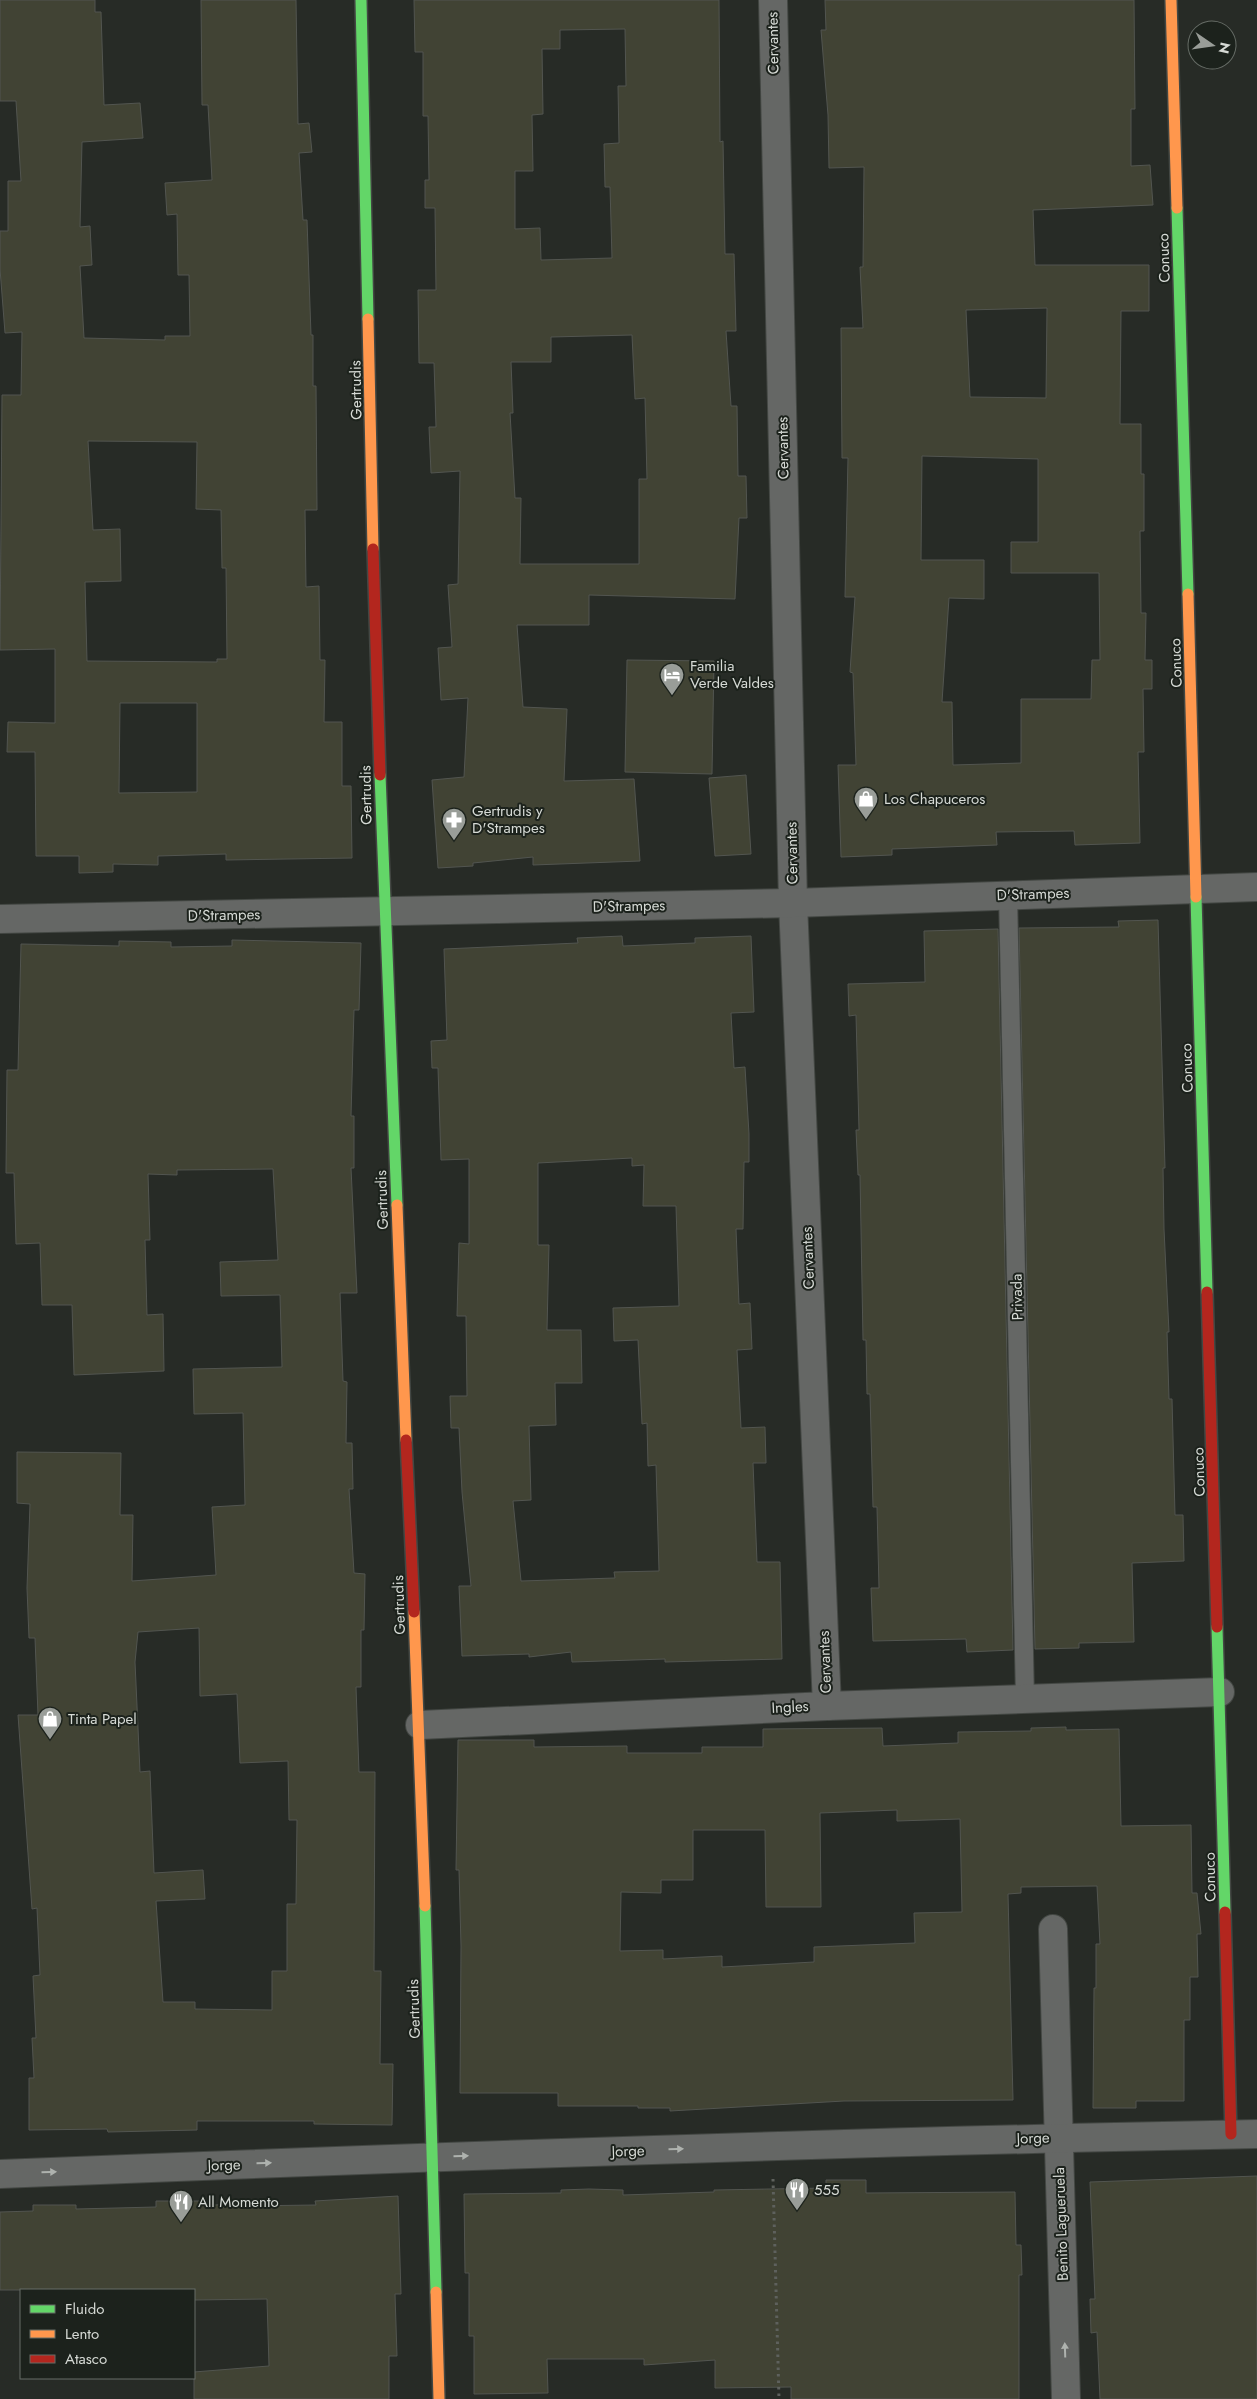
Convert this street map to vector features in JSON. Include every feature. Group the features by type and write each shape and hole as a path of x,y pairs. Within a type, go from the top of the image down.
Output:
{"street":[{"name":"Gertrudis","path":"362,0 384,912 420,1725 434,2157 439,2399"},
{"name":"Cervantes","path":"772,0 793,903 827,1706"},
{"name":"Conuco","path":"1171,0 1220,1692 1244,2134"},
{"name":"D'Strampes","path":"0,919 793,903 1008,894 1257,887"},
{"name":"Ingles","path":"420,1725 827,1706 1220,1692"},
{"name":"Benito Lagueruela","path":"1053,1929 1066,2399"},
{"name":"Jorge","path":"0,2174 772,2146 1244,2134"}],"lane":[{"name":"Privada","path":"1008,894 1026,1699"}],"path":[{"path":"772,2146 779,2399"}],"building":[{"path":"0,0 95,0 95,12 101,12 104,105 140,103 143,138 82,142 80,227 90,226 92,265 80,266 84,338 165,340 165,336 190,336 189,275 178,275 177,214 167,215 165,183 212,180 208,105 202,105 201,0 296,0 298,124 309,123 312,152 299,153 303,220 307,220 311,335 313,335 313,386 316,386 317,510 305,510 306,587 319,586 320,660 325,660 324,722 342,722 342,786 351,786 352,858 226,860 226,854 158,856 158,865 113,864 113,872 79,873 79,856 36,856 35,752 7,752 8,722 55,723 55,649 0,650 2,395 21,395 22,332 5,333 0,269 0,231 8,231 8,181 21,181 16,101 0,101","holes":["88,441 197,442 196,509 221,510 222,568 226,568 227,659 217,659 217,662 87,661 85,582 121,581 120,529 93,530","120,703 197,703 197,792 119,793"]},
{"path":"414,0 719,0 720,142 723,141 725,254 734,254 736,331 726,331 731,406 737,406 738,476 746,476 747,518 739,518 735,599 589,595 589,625 517,625 523,707 567,709 564,781 634,779 640,861 533,865 533,857 473,863 473,866 438,868 432,780 464,777 468,698 441,700 438,648 452,647 448,585 458,584 460,471 431,473 429,427 436,427 434,363 419,363 418,290 436,290 435,208 425,208 425,180 429,180 428,116 423,116 423,52 415,52","holes":["625,29 626,86 618,86 619,143 604,144 605,187 610,187 612,258 541,260 540,228 515,229 515,171 533,171 532,115 543,114 542,49 560,49 560,30","632,335 635,399 645,398 647,479 639,479 639,564 520,564 521,498 515,498 510,413 513,413 511,362 551,362 551,337"]},
{"path":"825,0 1134,0 1135,109 1131,109 1131,166 1150,165 1153,205 1033,210 1035,265 1149,265 1149,311 1121,311 1120,424 1141,424 1141,474 1144,474 1144,531 1140,531 1141,613 1146,613 1145,660 1152,660 1152,689 1143,689 1144,752 1138,752 1140,843 1075,845 1074,831 996,832 997,845 892,849 892,855 841,857 838,765 856,765 853,673 850,672 855,597 845,597 848,458 842,458 841,328 863,328 860,267 863,267 864,167 829,168 828,115 821,30 826,30","holes":["1047,308 1046,398 970,397 966,310","922,456 1038,459 1038,542 1011,542 1011,573 1099,573 1100,660 1092,660 1091,699 1021,699 1021,763 953,765 952,702 942,702 949,598 984,599 984,560 921,560"]},
{"path":"627,660 714,661 712,774 625,772"},
{"path":"746,775 751,854 715,856 709,778"},
{"path":"1158,920 1165,1168 1163,1168 1164,1229 1169,1332 1167,1332 1169,1399 1172,1399 1175,1515 1183,1515 1184,1561 1132,1563 1134,1642 1079,1643 1079,1648 1035,1649 1019,928 1119,927 1118,921"},
{"path":"998,929 1013,1650 967,1652 966,1639 873,1641 871,1588 879,1588 877,1507 873,1507 870,1394 867,1394 866,1340 863,1340 860,1175 858,1175 856,1130 859,1130 856,1015 849,1016 848,984 925,982 924,931"},
{"path":"622,936 623,946 695,943 695,938 751,936 754,1012 731,1013 734,1068 745,1067 749,1134 749,1162 744,1162 743,1229 736,1229 739,1304 750,1303 752,1349 737,1350 741,1428 765,1427 766,1463 753,1463 757,1562 780,1562 782,1659 665,1662 665,1659 572,1662 571,1652 529,1657 529,1654 462,1656 459,1586 471,1586 462,1492 459,1428 451,1428 450,1396 467,1396 466,1316 457,1316 459,1243 469,1244 469,1159 441,1160 438,1068 432,1068 431,1041 447,1040 444,949 578,943 577,938","holes":["632,1158 632,1166 644,1165 643,1206 676,1206 679,1306 613,1308 614,1341 638,1340 642,1424 647,1423 648,1466 656,1465 659,1571 614,1572 615,1578 521,1581 513,1501 531,1500 529,1426 556,1425 555,1383 582,1383 581,1330 547,1330 549,1245 538,1245 538,1163"]},
{"path":"232,940 361,943 359,1010 354,1010 351,1116 354,1116 354,1168 351,1168 357,1293 340,1293 343,1381 347,1382 346,1443 352,1443 353,1489 349,1489 354,1573 365,1574 364,1630 361,1630 361,1687 356,1687 359,1772 375,1772 374,1971 381,1971 380,2064 393,2064 392,2125 314,2124 314,2121 197,2121 197,2130 108,2132 107,2129 29,2130 29,2078 34,2078 32,2038 36,2038 33,1976 40,1975 37,1908 32,1909 18,1715 38,1715 35,1638 29,1638 27,1588 30,1504 17,1503 17,1452 121,1453 120,1515 133,1515 132,1581 216,1575 212,1507 245,1505 243,1413 194,1414 193,1369 282,1367 280,1295 221,1296 220,1262 278,1260 273,1169 177,1170 177,1175 148,1174 150,1240 145,1240 147,1315 163,1314 164,1371 74,1375 72,1305 42,1305 40,1243 16,1244 14,1173 6,1173 7,1070 18,1070 21,944 119,946 119,941 171,942 171,947 232,946","holes":["199,1628 200,1696 237,1694 240,1763 288,1761 289,1820 297,1820 296,1904 287,1904 287,1971 272,1971 272,2010 195,2009 195,2002 163,2002 156,1901 205,1899 203,1870 154,1873 150,1771 140,1772 135,1662 138,1632"]},
{"path":"1066,1727 1066,1730 1119,1729 1121,1826 1191,1825 1192,1893 1197,1893 1201,1934 1197,1934 1198,1977 1190,1977 1190,2020 1184,2020 1184,2101 1136,2101 1136,2108 1093,2108 1094,1988 1096,1988 1096,1944 1100,1944 1097,1886 1021,1887 1021,1893 1008,1894 1013,2100 844,2101 670,2111 670,2108 638,2108 638,2106 558,2106 558,2093 460,2093 461,1946 459,1870 456,1870 458,1740 534,1740 534,1747 627,1746 627,1753 702,1753 702,1747 763,1747 763,1729 882,1728 883,1746 958,1743 958,1732 1031,1731 1031,1728","holes":["897,1810 897,1821 960,1819 962,1912 914,1913 915,1943 814,1947 814,1962 722,1967 722,1956 663,1959 663,1950 620,1951 621,1892 661,1893 661,1880 693,1880 693,1830 765,1830 766,1907 821,1907 820,1813"]},
{"path":"1257,2176 1257,2399 1100,2399 1097,2332 1091,2333 1090,2299 1095,2299 1090,2182"},
{"path":"826,2180 866,2180 866,2193 1015,2192 1016,2245 1021,2245 1022,2275 1019,2275 1019,2399 791,2399 791,2387 715,2388 715,2360 644,2365 644,2359 547,2359 548,2393 474,2394 474,2336 469,2336 469,2273 465,2273 464,2194 561,2193 561,2190 589,2189 623,2190 623,2195 714,2192 714,2190 826,2188"},
{"path":"398,2196 401,2294 395,2294 397,2356 389,2356 389,2399 194,2399 195,2372 269,2366 267,2299 195,2300 195,2289 0,2290 0,2212 33,2211 33,2205 76,2205 76,2209 156,2207 156,2201 214,2201 214,2205 242,2204 242,2206 316,2205 315,2201"}],"traffic: fast":[{"path":"361,0 368,319"},
{"path":"1177,208 1188,594"},
{"path":"380,775 397,1205"},
{"path":"1196,897 1207,1292"},
{"path":"1217,1627 1225,1912"},
{"path":"425,1906 436,2292"}],"traffic: slow":[{"path":"1171,0 1177,208"},
{"path":"368,319 373,549"},
{"path":"1188,594 1196,897"},
{"path":"397,1205 406,1440"},
{"path":"414,1612 425,1906"},
{"path":"436,2292 439,2399"}],"traffic: jam":[{"path":"373,549 380,775"},
{"path":"1207,1292 1217,1627"},
{"path":"406,1440 414,1612"},
{"path":"1225,1912 1231,2134"}],"place":[{"name":"Familia Verde Valdes","path":"672,696"},
{"name":"Los Chapuceros","path":"866,820"},
{"name":"Gertrudis y D'Strampes","path":"454,841"},
{"name":"Tinta Papel","path":"50,1740"},
{"name":"555","path":"797,2211"},
{"name":"All Momento","path":"181,2223"}]}
